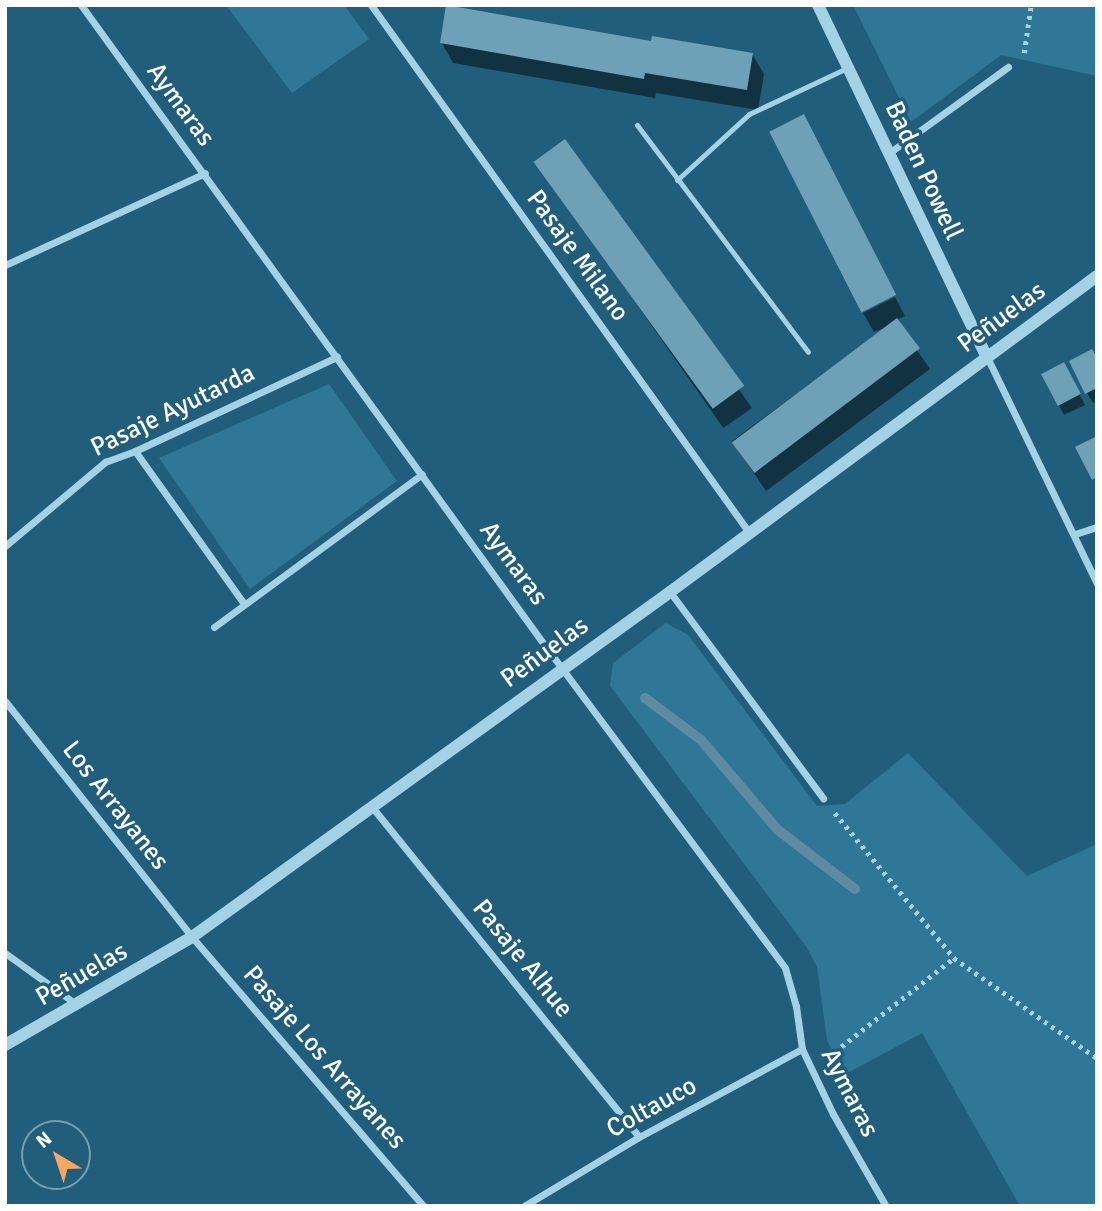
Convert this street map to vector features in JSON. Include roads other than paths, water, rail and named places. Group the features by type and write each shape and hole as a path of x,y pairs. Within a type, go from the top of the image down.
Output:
{"street":[{"name":"Aymaras","path":"81,5 561,668 785,968 796,1006 802,1049 833,1114 886,1206"},
{"name":"Pasaje Milano","path":"371,5 748,531"},
{"name":"Baden Powell","path":"818,5 987,357"},
{"path":"889,153 1008,67"},
{"path":"5,265 205,173"},
{"name":"Peñuelas","path":"5,1045 192,937 561,668 670,592 748,531 1097,276"},
{"name":"Pasaje Ayutarda","path":"5,546 105,462 135,451 337,357"},
{"path":"987,357 1097,584"},
{"path":"135,451 244,604"},
{"path":"214,627 422,474"},
{"path":"1075,534 1097,527"},
{"path":"670,592 823,798"},
{"name":"Los Arrayanes","path":"5,701 192,937"},
{"name":"Pasaje Alhue","path":"372,807 639,1138"},
{"name":"Pasaje Los Arrayanes","path":"192,937 423,1206"},
{"path":"5,953 78,1005"},
{"name":"Coltauco","path":"524,1206 639,1138 802,1049"}],"lane":[{"path":"677,180 749,114 849,67"},
{"path":"637,125 808,352"}],"waterway":[{"path":"645,698 701,740 778,830 855,889"}]}
